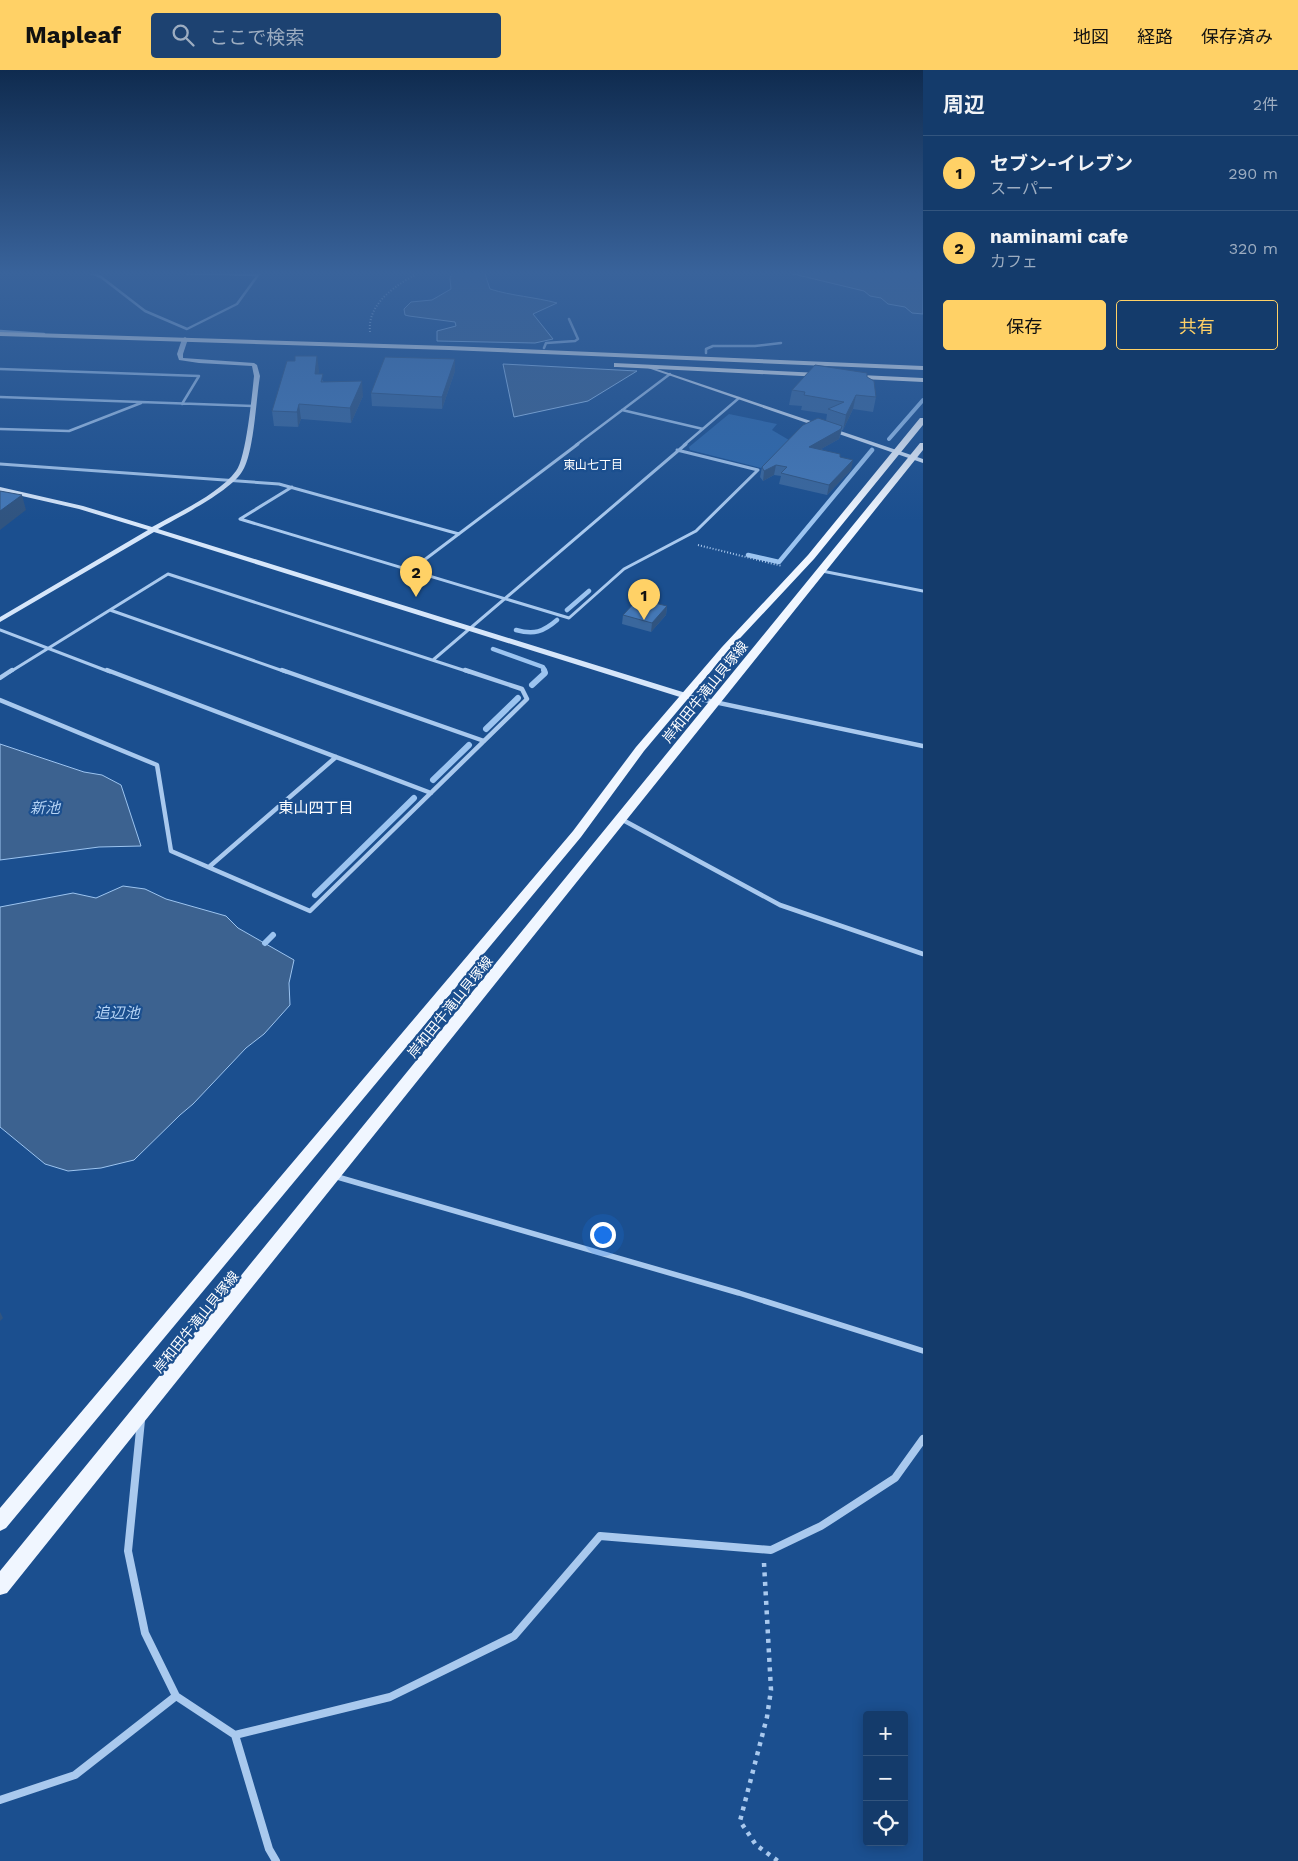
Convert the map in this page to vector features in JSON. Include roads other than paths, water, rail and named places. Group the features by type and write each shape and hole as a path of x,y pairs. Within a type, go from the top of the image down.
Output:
{"highway":[{"path":"436,355 923,368"},
{"path":"591,355 816,365 923,374"},
{"path":"761,355 923,362"},
{"path":"551,358 585,363"},
{"path":"612,364 923,380"}],"main road":[{"name":"岸和田牛滝山貝塚線","path":"0,1522 570,842 640,749 724,649 811,557 923,420"},
{"name":"岸和田牛滝山貝塚線","path":"0,1586 334,1176 715,702 822,571 918,459 923,445"}],"street":[{"path":"0,620 220,490 240,471 246,453 257,376 254,366 236,363 193,362 181,359 181,355"},
{"path":"648,366 918,459"},
{"path":"0,369 199,376 182,404"},
{"path":"411,570 670,374"},
{"path":"0,398 253,406"},
{"path":"433,660 739,398"},
{"path":"0,429 69,431 143,402"},
{"path":"622,410 702,429"},
{"path":"292,487 240,519 569,618 624,569 696,531 758,470 677,450"},
{"path":"0,464 279,484 459,534"},
{"path":"0,489 81,507 686,696 923,746"},
{"path":"822,571 923,591"},
{"path":"0,678 168,574 522,689 527,699 310,911 171,850 157,764 0,700"},
{"path":"110,610 484,741"},
{"path":"0,630 431,793"},
{"path":"209,867 336,757"},
{"path":"621,819 780,905 923,954"},
{"path":"334,1176 739,1293 923,1351"},
{"path":"142,1413 128,1551 145,1634 176,1696 235,1735 269,1849 276,1861"},
{"path":"235,1735 390,1698 514,1636 600,1536 772,1550 821,1526 896,1478 923,1439"},
{"path":"0,1800 74,1775 176,1696"}],"water":[{"path":"503,364 637,371 588,401 514,417"},
{"name":"新池","path":"0,744 84,772 102,775 121,785 141,846 99,847 0,860"},
{"name":"追辺池","path":"123,886 145,889 166,899 226,916 238,928 294,960 289,983 290,1005 264,1034 246,1048 193,1104 134,1160 101,1168 68,1171 45,1164 0,1127 0,907 73,893 96,898"}],"waterway":[{"path":"889,439 923,400"},
{"path":"748,555 779,562 872,450"},
{"path":"567,610 589,591"},
{"path":"516,630 538,631 557,620"},
{"path":"493,649 543,667 545,672"},
{"path":"532,685 545,673 544,670"},
{"path":"486,729 518,698"},
{"path":"433,780 469,745"},
{"path":"315,895 414,798"},
{"path":"265,943 273,935"}],"place":[{"name":"naminami cafe","path":"416,597"},
{"name":"セブン-イレブン","path":"644,620"}],"district":[{"name":"東山七丁目","path":"593,465"},
{"name":"東山四丁目","path":"316,808"}]}
